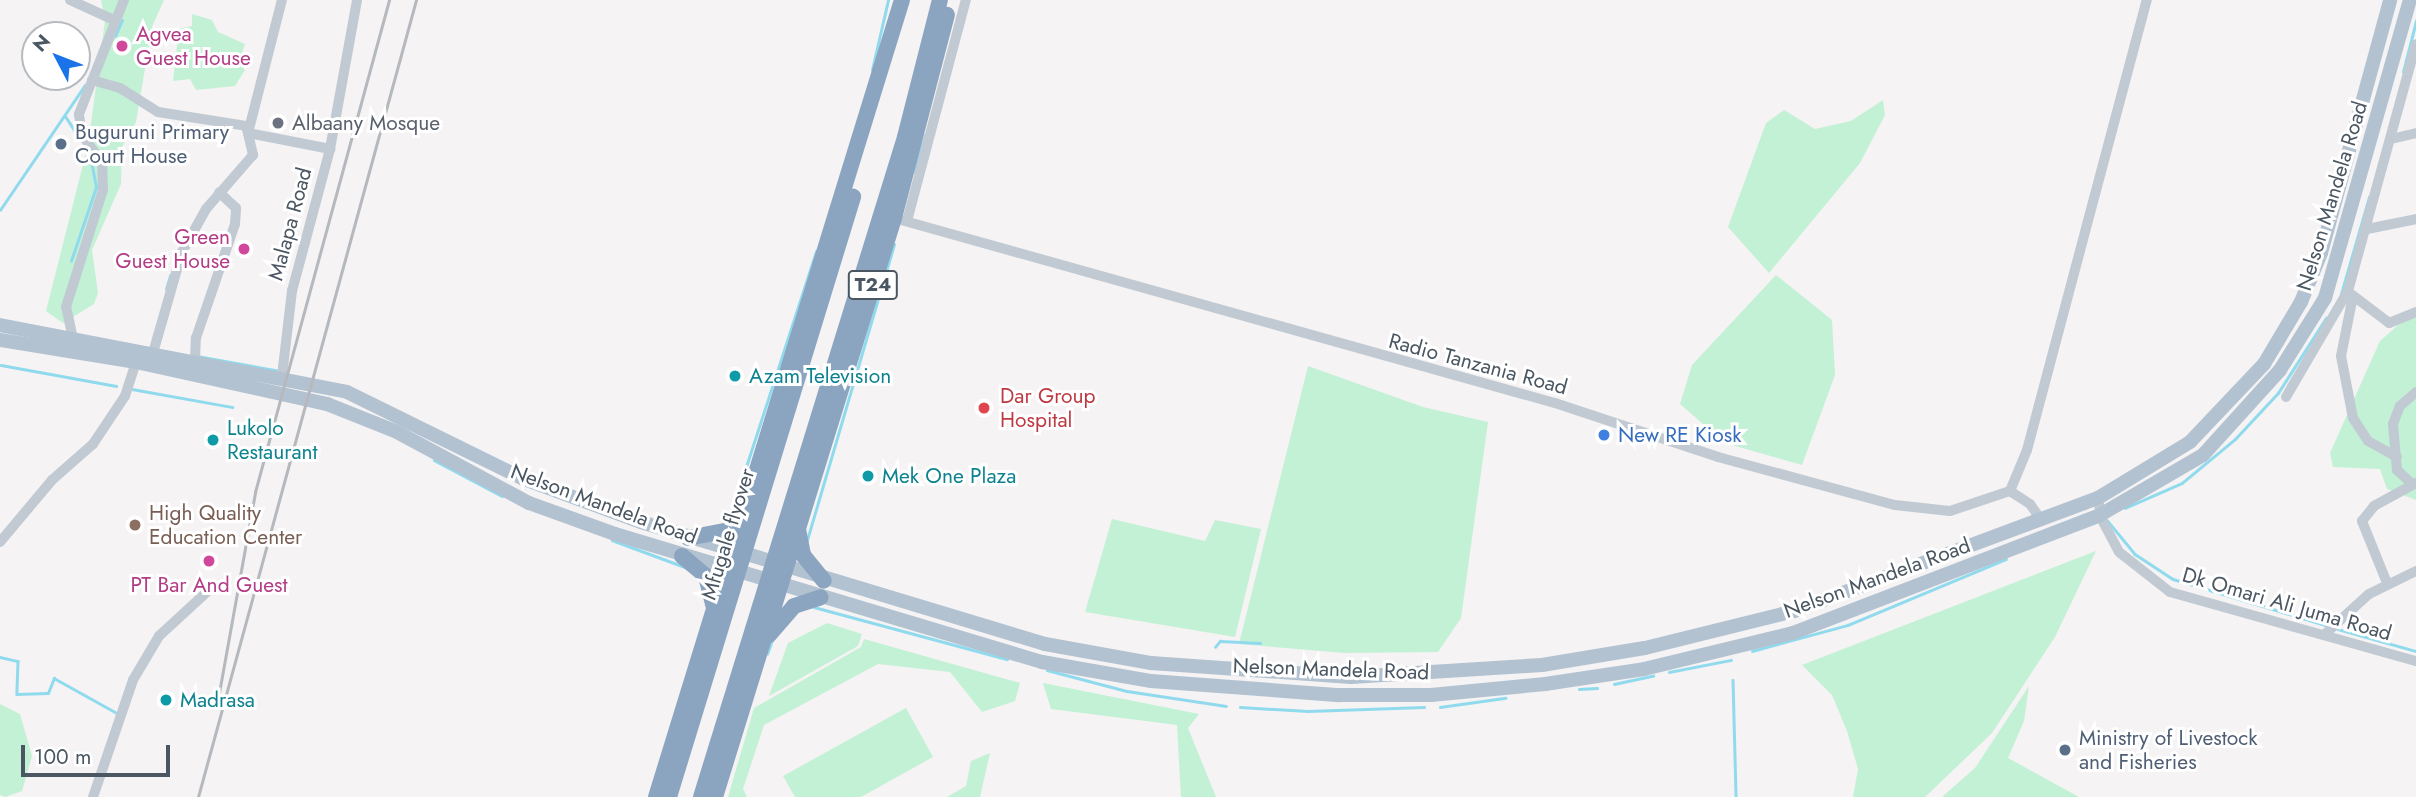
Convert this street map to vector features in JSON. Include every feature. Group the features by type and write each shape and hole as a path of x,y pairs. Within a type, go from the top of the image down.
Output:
{"highway":[{"name":"T24","path":"656,797 902,0"},
{"name":"Mfugale flyover","path":"669,797 827,283 909,0"},
{"path":"701,797 856,292 940,0"},
{"name":"T24","path":"715,797 798,523 901,219 942,50 949,0"},
{"path":"688,538 730,530 754,478"},
{"path":"756,657 782,615 823,589 803,555 798,523"},
{"path":"682,556 711,585 710,621"}],"main road":[{"name":"Nelson Mandela Road","path":"0,325 143,355 348,411 529,503 682,556 779,585 823,589 986,631 1151,663 1397,677 1542,665 1730,630 1933,564 2098,498 2190,442 2226,408 2279,341 2321,253 2390,0"},
{"name":"Nelson Mandela Road","path":"0,340 195,361 282,376 371,399 524,479 688,538 784,568 823,589 1042,662 1151,681 1339,695 1431,695 1644,669 1793,633 2100,515 2180,473 2226,436 2311,326 2339,257 2410,0"}],"street":[{"path":"70,0 114,20"},
{"path":"73,339 66,307 103,190 102,163 78,124 114,20 124,10 124,0"},
{"path":"248,133 282,0"},
{"name":"Malapa Road","path":"282,376 299,253 330,149 357,0"},
{"path":"901,219 966,0"},
{"path":"2041,520 2030,504 2010,491 2026,450 2147,0"},
{"path":"2398,457 2368,441 2353,418 2341,356 2351,294 2416,44"},
{"path":"0,542 52,480 93,444 125,396 181,254 219,192 249,163 246,126 158,112 120,88 92,80"},
{"path":"248,133 330,149"},
{"path":"2391,139 2416,133"},
{"path":"195,361 196,338 235,224 236,208 219,192"},
{"name":"Radio Tanzania Road","path":"901,219 1895,505 1950,512 2010,491"},
{"path":"2367,229 2416,219"},
{"path":"2351,294 2389,323 2416,312"},
{"path":"2286,397 2351,294"},
{"path":"2387,583 2362,521 2374,506 2414,484 2397,470 2398,457 2393,424 2400,405 2416,391"},
{"path":"2098,498 2100,515"},
{"name":"Dk Omari Ali Juma Road","path":"2100,515 2119,552 2152,582 2416,661"},
{"path":"2325,634 2387,583 2416,571"},
{"path":"93,797 133,680 159,636 209,590 219,588"}],"green space":[{"path":"101,0 164,0 152,27 136,122 122,147 121,184 92,250 98,293 94,304 63,323 46,311 88,145 105,21"},
{"path":"192,14 212,20 218,32 245,44 239,62 245,70 235,86 196,90 190,79 173,81 179,29 192,26"},
{"path":"1883,100 1885,115 1860,163 1769,273 1728,227 1766,123 1784,110 1815,129 1851,121"},
{"path":"1776,275 1832,320 1835,375 1802,465 1725,443 1680,404 1692,365"},
{"path":"2416,309 2416,500 2387,489 2380,469 2333,467 2330,453 2380,341"},
{"path":"1308,366 1423,407 1488,422 1461,618 1438,652 1345,653 1239,644"},
{"path":"1112,519 1205,541 1215,520 1261,529 1235,637 1085,612"},
{"path":"2096,551 2055,637 1992,733 1925,797 1853,797 1858,769 1847,731 1832,695 1802,665"},
{"path":"827,623 862,634 858,646 769,696 788,643"},
{"path":"864,639 1020,683 1015,701 982,712 950,672 878,664 764,725 743,789 747,797 728,797 754,708 861,647"},
{"path":"1043,683 1199,714 1188,728 1216,797 1181,797 1177,725 1051,709"},
{"path":"2029,686 2024,721 2008,758 2079,797 1942,797 1975,768"},
{"path":"0,704 20,714 32,756 22,791 5,797 0,795"},
{"path":"906,708 933,757 861,797 795,797 783,776"},
{"path":"990,753 980,797 947,797 966,786 971,761"}],"waterway":[{"path":"872,70 888,0"},
{"path":"115,36 122,20"},
{"path":"2403,72 2416,21"},
{"path":"0,210 81,91"},
{"path":"66,117 77,134"},
{"path":"914,172 925,135"},
{"path":"71,261 96,187 90,155"},
{"path":"2341,294 2369,197"},
{"path":"807,540 894,245"},
{"path":"732,510 816,251"},
{"path":"166,289 170,276"},
{"path":"2125,508 2182,483 2235,439 2278,393 2326,318"},
{"path":"197,356 280,371"},
{"path":"1,365 116,386"},
{"path":"132,389 232,407"},
{"path":"434,460 502,496"},
{"path":"2107,520 2135,554 2173,579 2329,626"},
{"path":"612,540 685,567"},
{"path":"1752,651 1848,625 2006,559"},
{"path":"814,607 1007,659"},
{"path":"2338,629 2416,651"},
{"path":"767,654 772,640"},
{"path":"1215,647 1220,641 1260,643"},
{"path":"0,657 18,661 17,694 48,693 54,678 115,712"},
{"path":"1669,672 1731,660"},
{"path":"1047,670 1127,691 1226,706"},
{"path":"1614,684 1653,676"},
{"path":"1733,680 1736,797"},
{"path":"1579,689 1597,688"},
{"path":"1440,707 1505,698"},
{"path":"1240,707 1308,711 1424,707"}],"railway":[{"path":"219,693 255,492 389,0"},
{"path":"198,797 416,0"}],"place":[{"name":"Agvea Guest House","path":"122,46"},
{"name":"Albaany Mosque","path":"278,123"},
{"name":"Buguruni Primary Court House","path":"61,144"},
{"name":"Green Guest House","path":"244,249"},
{"name":"Azam Television","path":"735,376"},
{"name":"Dar Group Hospital","path":"984,408"},
{"name":"New RE Kiosk","path":"1604,435"},
{"name":"Lukolo Restaurant","path":"213,440"},
{"name":"Mek One Plaza","path":"868,476"},
{"name":"High Quality Education Center","path":"135,525"},
{"name":"PT Bar And Guest","path":"209,561"},
{"name":"Madrasa","path":"166,700"},
{"name":"Ministry of Livestock and Fisheries","path":"2065,750"}]}
